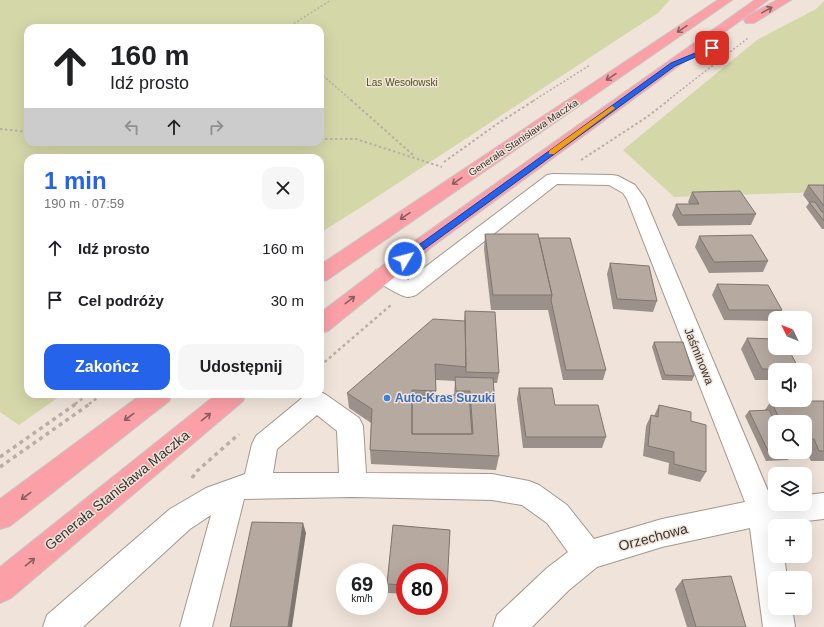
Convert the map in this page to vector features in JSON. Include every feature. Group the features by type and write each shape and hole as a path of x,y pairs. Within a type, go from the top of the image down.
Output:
{"highway":[{"path":"644,55 665,29 697,9 707,0"},
{"name":"Generała Stanisława Maczka","path":"324,272 726,0"},
{"path":"324,322 433,238 762,0"},
{"path":"673,64 712,48 739,26 785,0"},
{"path":"0,516 155,398"},
{"name":"Generała Stanisława Maczka","path":"0,587 229,398"}],"street":[{"path":"383,275 409,290 553,179"},
{"name":"Jaśminowa","path":"553,179 612,180 629,189 632,193 763,512 771,571"},
{"path":"196,627 245,487 265,444 316,401 350,426 353,485"},
{"path":"59,627 180,519 198,506 245,487 353,485 492,487 529,494 557,514 588,556"},
{"name":"Orzechowa","path":"510,627 558,579 588,556 662,533 763,512 824,506"},
{"path":"777,615 779,627"}],"path":[{"path":"293,24 331,0"},
{"path":"553,179 647,117 748,37"},
{"path":"324,77 415,157 356,139 324,139"},
{"path":"0,129 24,132"},
{"path":"324,363 409,290"},
{"path":"0,457 83,398"},
{"path":"0,467 97,398"},
{"path":"198,506 191,491 192,477 245,430"}],"green space":[{"name":"Las Wesołowski","path":"0,0 670,0 658,13 324,230 324,154 24,154 24,398 57,398 19,425 0,412"},
{"path":"824,1 824,192 674,197 623,150 757,40 816,9"}],"building":[{"path":"808,185 824,185 824,206"},
{"path":"740,191 756,214 682,215 676,204 699,204 692,192"},
{"path":"809,202 815,202 822,212 824,212 824,221"},
{"path":"485,234 538,234 552,295 493,295"},
{"path":"752,235 768,261 714,262 699,236"},
{"path":"539,238 570,238 606,370 566,370 551,300 552,295"},
{"path":"610,263 649,266 657,301 617,299"},
{"path":"717,284 768,285 782,310 729,310"},
{"path":"465,311 495,312 499,373 466,372"},
{"path":"433,319 465,321 466,367 435,364 436,391 412,390 412,434 473,434 470,391 456,391 455,377 493,378 499,456 370,450 372,409 347,393"},
{"path":"747,338 768,339 768,355 792,355 796,363 768,363 768,369 762,369"},
{"path":"654,342 683,342 694,376 665,375"},
{"path":"519,388 552,388 555,405 598,405 606,437 526,437"},
{"path":"412,395 469,395 472,434 412,434"},
{"path":"812,401 824,401 824,451 819,451 814,439 812,439 812,415 778,415 774,407 812,407"},
{"path":"659,405 691,412 691,421 706,425 706,472 674,464 674,452 648,446 651,415 658,417"},
{"path":"769,410 772,415 768,415 768,451 749,411"},
{"path":"252,522 303,523 288,627 230,627"},
{"path":"393,525 450,530 448,569 448,563 396,563 396,584 388,584"},
{"path":"731,576 746,627 696,627 682,580"}],"slow traffic":[{"path":"551,152 612,108"}],"place":[{"name":"Auto-Kras Suzuki","path":"387,398"}],"route":[{"path":"405,259 426,242 673,64 712,48"}]}
